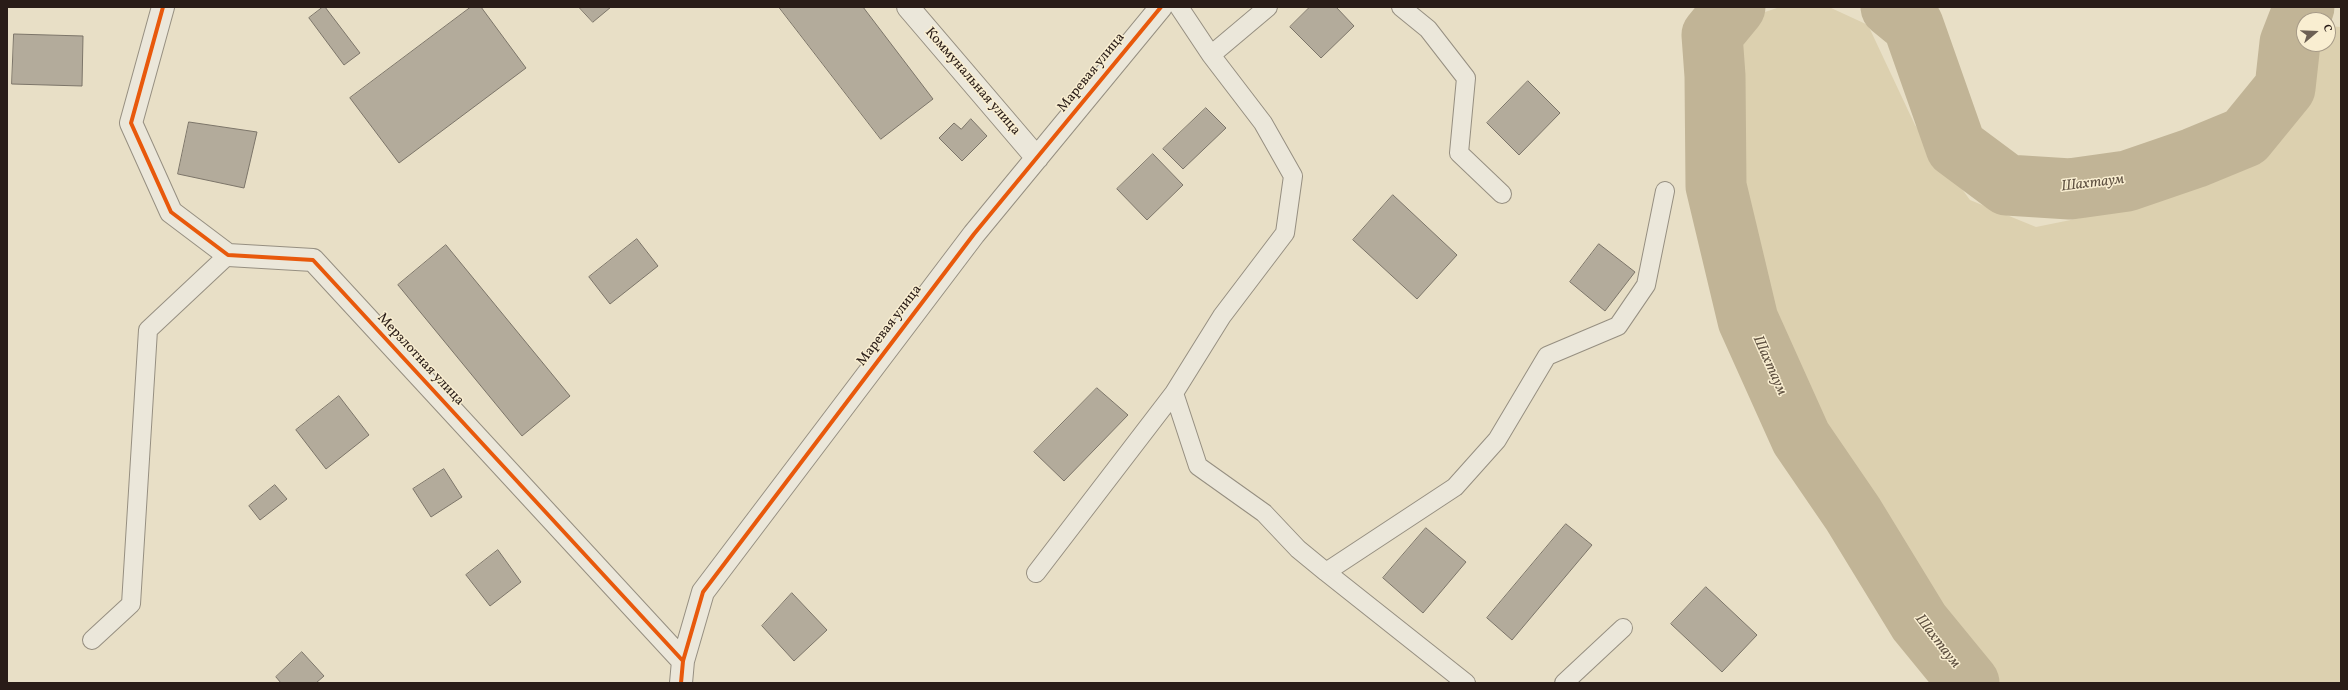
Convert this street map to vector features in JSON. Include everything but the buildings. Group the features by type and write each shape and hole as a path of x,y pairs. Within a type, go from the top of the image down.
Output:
{"street":[{"path":"163,7 131,123 171,212 228,255"},
{"name":"Коммунальная улица","path":"908,7 1037,158"},
{"name":"Маревая улица","path":"681,683 683,661 703,592 969,240 1161,7"},
{"name":"Мерзлотная улица","path":"228,255 313,260 683,661"}],"lane":[{"path":"1036,573 1174,393 1222,316 1285,232 1293,176 1263,123 1211,55 1179,7"},
{"path":"1211,55 1268,7"},
{"path":"1401,7 1428,29 1466,78 1459,153 1502,194"},
{"path":"1326,572 1455,487 1497,440 1547,356 1618,326 1646,286 1665,191"},
{"path":"92,640 131,604 148,330 228,255"},
{"path":"1174,393 1198,466 1264,513 1298,549 1466,683"},
{"path":"1564,683 1623,628"}],"shaded area":[{"path":"1780,7 1829,7 1868,25 1915,125 1970,200 2036,227 2125,209 2247,157 2309,87 2317,52 2336,52 2336,27 2341,27 2341,683 1998,683 1875,511 1782,353 1739,186 1730,64 1747,18"}],"waterway":[{"name":"Шахтаум","path":"1735,7 1712,35 1715,76 1716,186 1748,320 1801,438 1853,514 1919,622 1969,683"},
{"name":"Шахтаум","path":"1891,7 1913,25 1956,147 2007,185 2070,189 2127,181 2194,158 2245,137 2285,88 2290,43 2304,7"}],"cycle path":[{"path":"163,7 131,123 171,212 228,255 313,260 683,661"},
{"path":"681,683 683,661 703,592 974,234 1161,7"}]}
